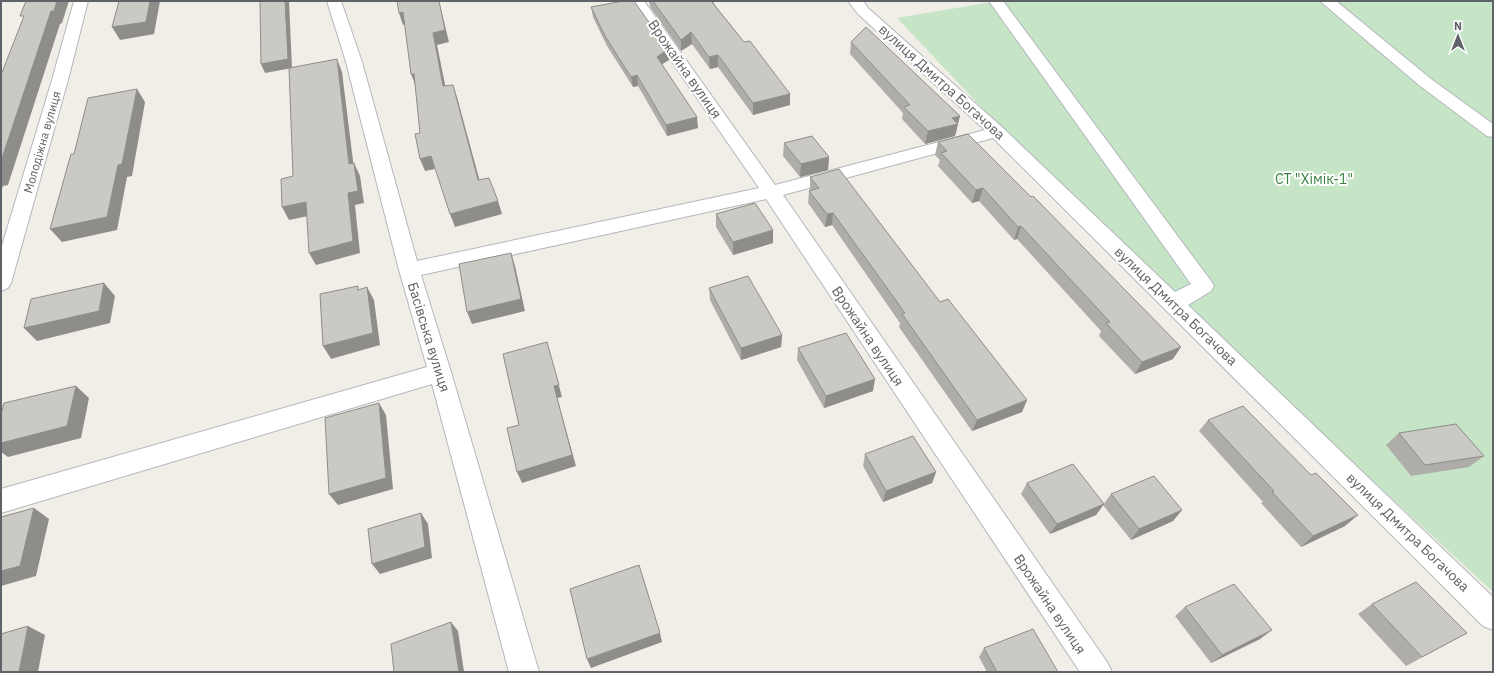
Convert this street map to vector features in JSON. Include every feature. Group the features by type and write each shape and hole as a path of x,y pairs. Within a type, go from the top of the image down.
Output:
{"street":[{"name":"Молодіжна вулиця","path":"1,283 60,80 81,1"},
{"name":"Басівська вулиця","path":"334,1 354,62 409,270 440,372 524,672"},
{"name":"Врожайна вулиця","path":"637,1 771,192 1097,672"},
{"name":"вулиця Дмитра Богачова","path":"855,1 863,11 997,132 1493,616"},
{"path":"996,1 1204,286 1173,304"},
{"path":"1327,1 1425,82 1493,132"},
{"path":"409,270 771,192 997,132"},
{"path":"1,501 440,372"}],"green space":[{"name":"СТ \"Хімік-1\"","path":"998,1 1493,1 1493,592 1348,458 997,124 897,18"}],"building":[{"path":"26,1 57,1 54,11 51,11 1,161 1,75 24,16 20,16"},
{"path":"119,1 150,1 146,22 112,27"},
{"path":"260,1 285,1 288,59 261,64"},
{"path":"397,1 439,1 445,30 433,33 443,86 453,85 478,180 489,178 498,201 450,214 431,156 420,159 415,134 420,133 414,74 411,74 403,12 399,13"},
{"path":"623,1 634,1 668,49 657,57 697,117 666,125 637,75 631,77 605,36 591,7"},
{"path":"653,1 711,1 744,42 750,41 790,94 753,103 718,55 709,57 691,32 681,40"},
{"path":"866,27 960,116 952,118 958,124 928,131 904,107 910,105 851,42"},
{"path":"337,59 349,164 354,163 358,191 348,193 353,241 309,253 306,202 282,207 281,179 293,176 289,68"},
{"path":"137,89 122,164 118,165 107,217 50,229 71,154 74,154 88,98"},
{"path":"968,134 1031,197 1033,196 1181,347 1142,362 1106,323 1110,322 1021,226 1018,227 983,188 976,190 941,153 947,151 938,142"},
{"path":"812,136 829,157 801,164 784,143"},
{"path":"839,169 940,302 948,299 1027,400 977,420 902,314 905,313 833,213 827,214 809,191 819,188 810,177"},
{"path":"755,203 773,230 733,242 716,214"},
{"path":"511,253 521,299 467,312 459,264"},
{"path":"748,276 782,335 741,348 709,288"},
{"path":"104,283 99,311 24,328 31,299"},
{"path":"358,286 358,290 367,287 373,333 323,346 320,294"},
{"path":"846,333 875,379 826,396 798,348"},
{"path":"547,342 559,385 554,386 572,455 517,472 507,428 519,425 503,354"},
{"path":"76,386 67,426 1,443 1,414 4,403"},
{"path":"379,403 386,478 329,494 325,418"},
{"path":"1243,406 1311,475 1316,473 1358,515 1313,536 1272,492 1274,491 1208,420"},
{"path":"1456,424 1484,456 1425,465 1399,433"},
{"path":"913,436 936,472 886,491 865,454"},
{"path":"1073,464 1104,504 1057,524 1027,483"},
{"path":"1154,476 1182,510 1139,529 1111,494"},
{"path":"34,508 20,566 1,571 1,517"},
{"path":"421,513 425,547 372,564 368,529"},
{"path":"639,565 660,633 587,659 570,589"},
{"path":"1416,582 1467,633 1422,657 1372,604"},
{"path":"1234,584 1272,630 1222,655 1185,607"},
{"path":"451,622 459,672 394,672 391,644"},
{"path":"28,626 19,672 1,672 1,634"},
{"path":"1033,629 1058,672 997,672 984,648"}]}
